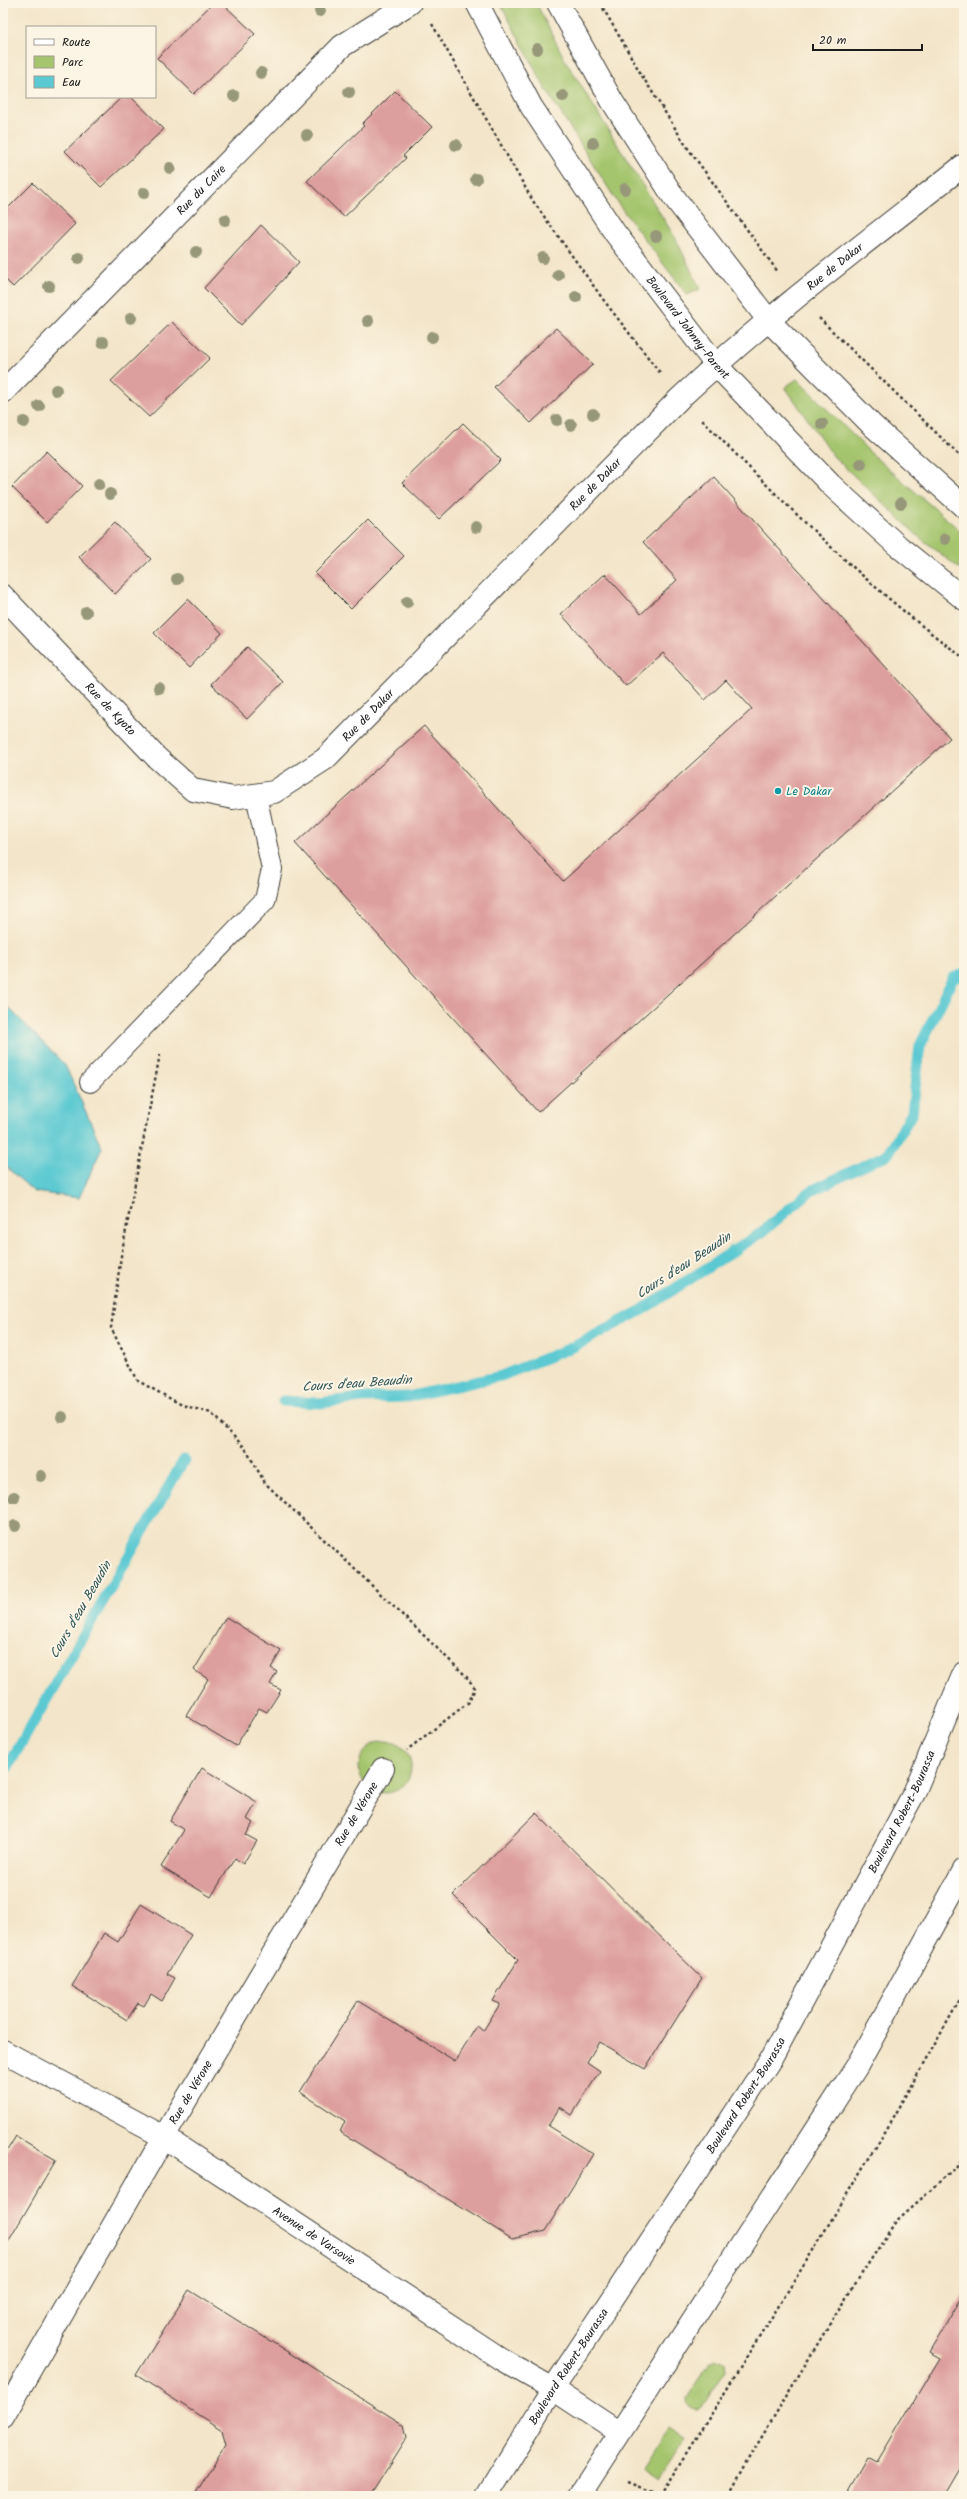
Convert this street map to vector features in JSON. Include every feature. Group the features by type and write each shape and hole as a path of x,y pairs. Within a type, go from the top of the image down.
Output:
{"main road":[{"name":"Rue du Caire","path":"3,392 342,46 410,3"},
{"name":"Boulevard Johnny-Parent","path":"477,3 531,106 615,233 716,365 831,485 898,546 964,599"},
{"path":"558,3 612,101 673,196 769,321 873,426 964,507"},
{"name":"Rue de Dakar","path":"233,798 274,792 326,759 680,398 716,365 769,321 964,165"},
{"name":"Rue de Kyoto","path":"3,596 157,758 193,790 233,798"},
{"name":"Boulevard Robert-Bourassa","path":"487,2496 553,2389 772,2057 914,1793 964,1672"},
{"name":"Rue de Vérone","path":"3,2417 164,2137 383,1769"},
{"path":"579,2496 618,2432 857,2066 964,1870"},
{"name":"Avenue de Varsovie","path":"3,2051 164,2137 501,2359 553,2389 618,2432"}],"lane":[{"path":"90,1082 265,900 272,869 256,795"}],"path":[{"path":"600,3 686,147 771,264"},
{"path":"821,320 964,460"},
{"path":"160,1053 121,1256 111,1328 138,1381 182,1405 211,1413 245,1448 265,1483 465,1675 475,1688 469,1702 383,1769"},
{"path":"628,2482 661,2495 796,2279 921,2069 964,1992"},
{"path":"729,2496 757,2445 820,2341 896,2221 956,2168 964,2157"}],"green space":[{"path":"500,3 536,3 565,60 676,239 700,289 687,295 621,208 545,88"},
{"path":"797,379 876,458 964,534 964,572 918,536 834,457 785,387"},
{"path":"385,1741 395,1743 403,1749 409,1757 411,1767 409,1777 403,1785 395,1791 385,1793 375,1791 367,1785 361,1777 359,1767 361,1757 367,1749 375,1743"},
{"path":"716,2359 724,2362 725,2371 702,2407 697,2410 690,2408 687,2403 687,2398 711,2361"},
{"path":"667,2428 684,2439 657,2480 641,2469"}],"water":[{"path":"3,1002 65,1065 102,1148 79,1198 34,1192 3,1164"}],"building":[{"path":"213,3 222,3 255,34 194,94 157,58"},
{"path":"395,91 432,127 403,156 406,158 344,217 307,181 364,126 362,124"},
{"path":"121,98 132,98 164,129 101,187 65,151"},
{"path":"33,183 75,224 13,287 3,277 3,213"},
{"path":"261,225 299,262 241,325 204,288"},
{"path":"172,322 210,358 149,417 111,381"},
{"path":"556,328 593,364 531,423 494,387"},
{"path":"463,423 501,460 439,519 402,483"},
{"path":"47,451 82,486 47,522 12,487"},
{"name":"Le Dakar","path":"714,477 950,738 538,1112 295,843 424,726 563,881 752,709 726,680 705,700 663,653 626,686 561,614 605,574 641,614 677,580 643,542"},
{"path":"368,520 404,556 351,609 315,573"},
{"path":"115,522 151,559 115,594 79,557"},
{"path":"188,599 222,633 189,668 154,633"},
{"path":"247,647 283,682 247,719 211,684"},
{"path":"226,1617 281,1651 271,1668 277,1672 270,1684 281,1690 267,1712 259,1708 236,1746 186,1716 208,1679 194,1670"},
{"path":"202,1768 257,1802 247,1819 253,1823 246,1835 257,1841 243,1864 235,1858 211,1897 161,1867 184,1830 170,1821"},
{"path":"536,1813 702,1978 645,2069 599,2042 587,2062 600,2071 572,2115 560,2107 548,2126 593,2154 545,2231 512,2239 340,2132 345,2121 300,2092 358,2001 455,2061 477,2026 483,2031 500,2004 493,2001 518,1960 453,1895"},
{"path":"141,1904 191,1935 167,1974 175,1978 162,2001 151,1994 144,2006 138,2003 127,2020 72,1986 104,1933 118,1942"},
{"path":"16,2136 56,2160 8,2242 3,2239 3,2157"},
{"path":"189,2290 404,2425 407,2437 370,2496 326,2496 322,2493 314,2496 194,2496 226,2444 222,2430 136,2375"},
{"path":"964,2294 964,2462 944,2496 846,2496 868,2458 877,2463 940,2358 929,2352"}],"waterway":[{"name":"Cours d'eau Beaudin","path":"283,1401 320,1403 360,1398 407,1397 501,1376 573,1347 642,1310 761,1233 809,1192 888,1154 912,1113 920,1046 953,978 964,974"},
{"name":"Cours d'eau Beaudin","path":"3,1775 184,1460"}],"place":[{"name":"Le Dakar","path":"778,791"}]}
